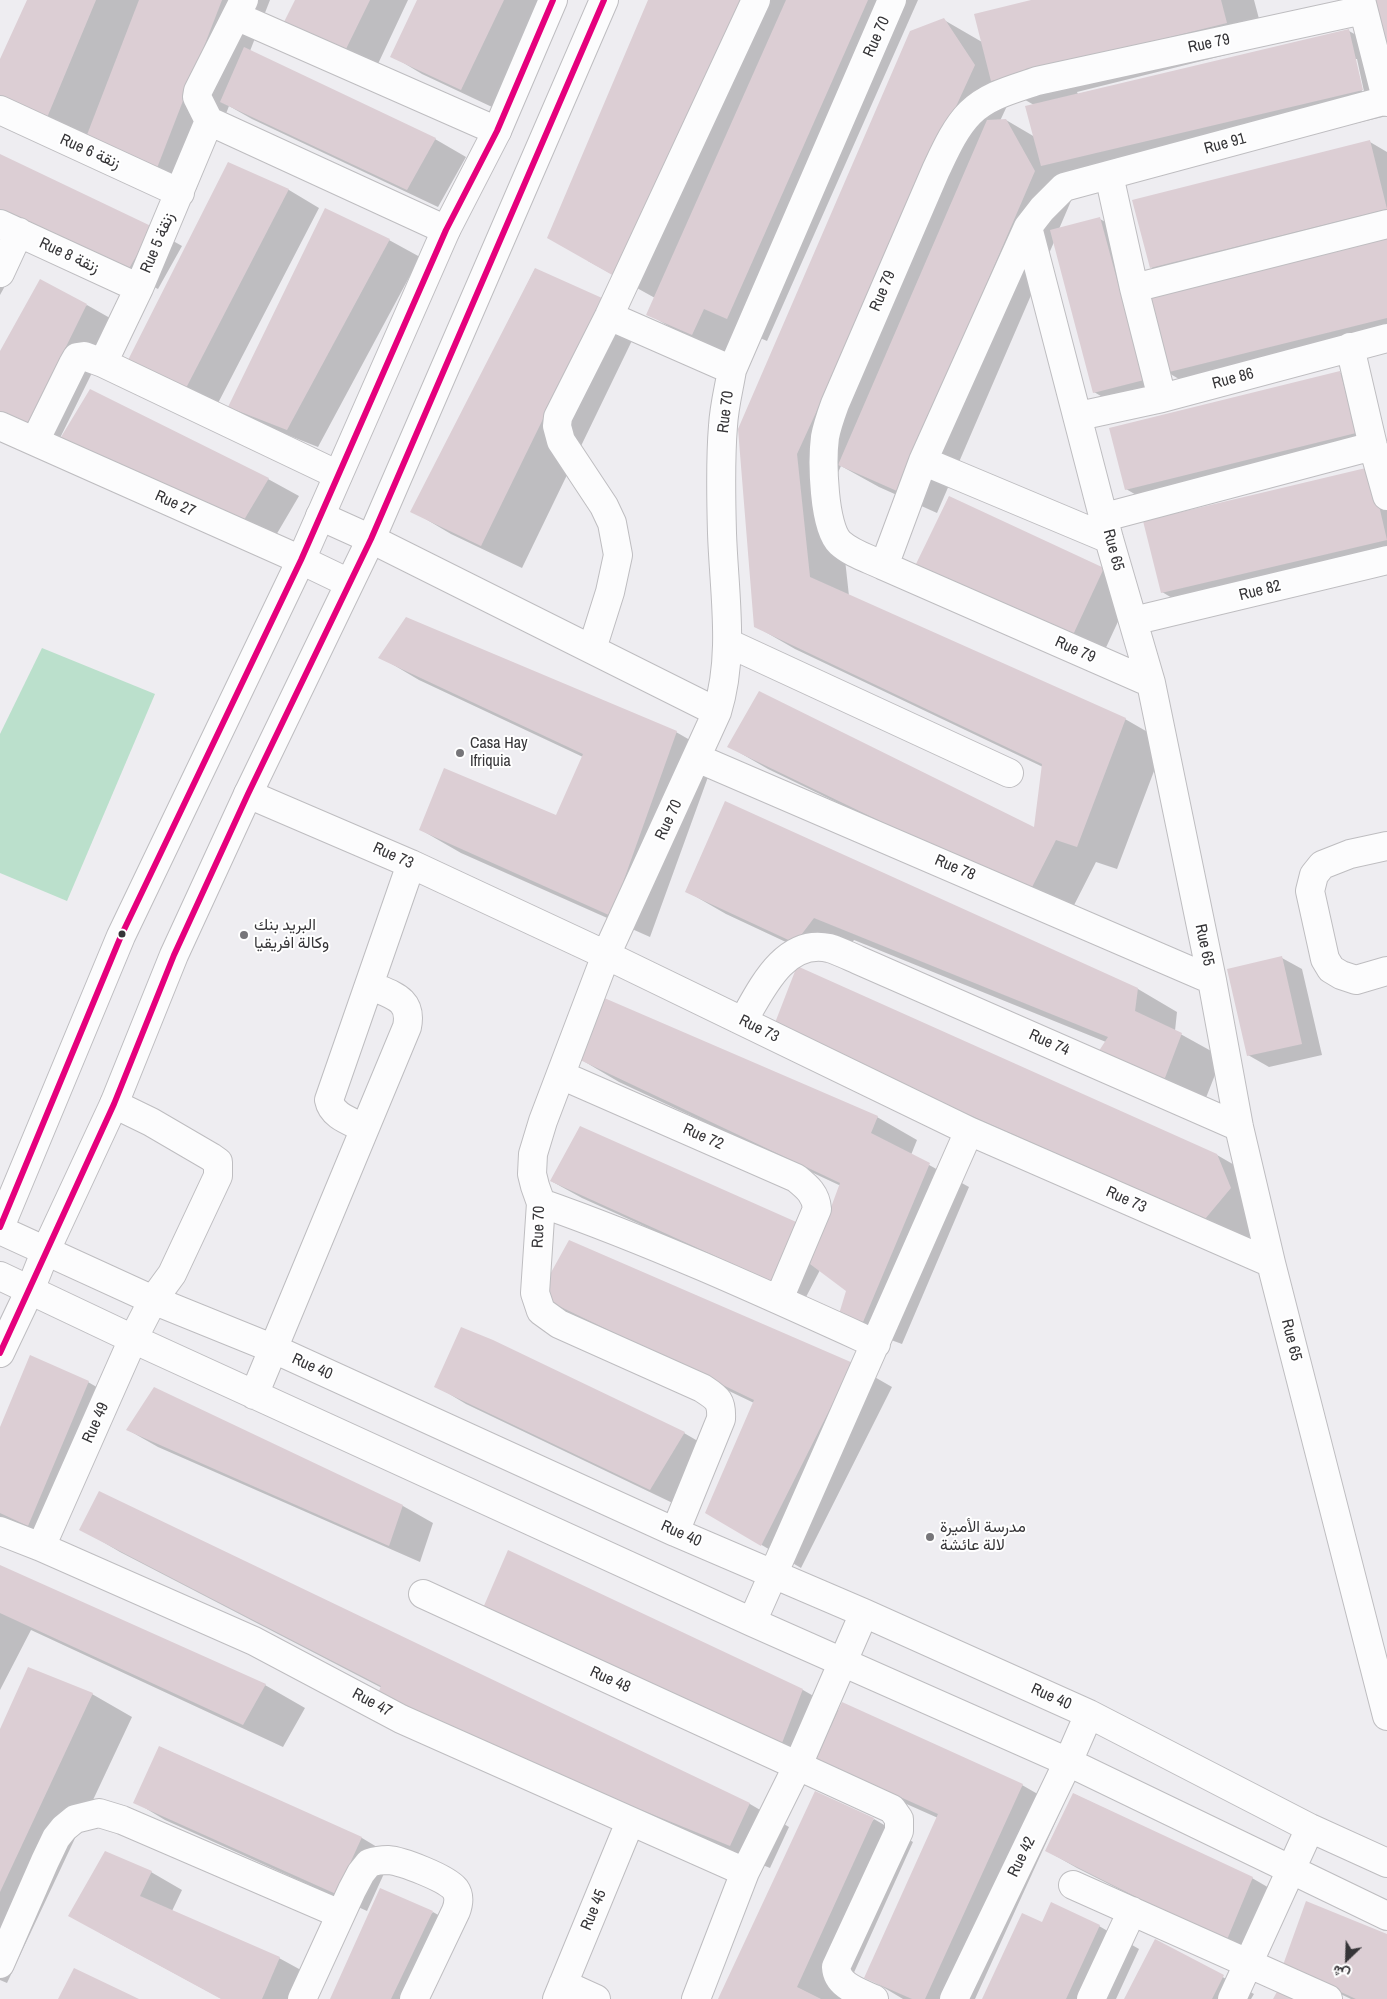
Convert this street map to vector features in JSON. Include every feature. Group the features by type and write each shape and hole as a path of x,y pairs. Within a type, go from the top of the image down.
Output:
{"street":[{"path":"0,1229 121,936 300,560 446,230 497,131 553,0"},
{"path":"0,1353 114,1104 174,955 248,794 371,539 604,0"},
{"path":"592,649 610,592 618,555 612,523 604,506 561,442 557,426 558,417 610,316 756,0"},
{"name":"Rue 70","path":"675,1532 721,1419 722,1407 717,1398 702,1388 560,1324 541,1311 536,1293 541,1203 532,1174 533,1154 560,1075 606,955 698,758 717,712 722,693 728,643 722,532 723,425 732,370 896,1"},
{"path":"1362,5 1387,101"},
{"name":"Rue 79","path":"1151,684 884,566 852,551 839,542 833,531 827,507 824,476 825,434 835,404 936,170 969,113 1002,93 1037,81 1362,5"},
{"path":"446,230 209,121 197,97 198,91 240,8 497,131"},
{"name":"Rue 91","path":"1028,227 1042,209 1064,187 1387,101"},
{"name":"Rue 6 زنقة","path":"0,110 180,193"},
{"name":"Rue 5 زنقة","path":"103,363 139,288 209,121"},
{"path":"1110,176 1134,288 1162,398"},
{"path":"1134,288 1387,224"},
{"path":"884,566 923,461 1028,227"},
{"name":"Rue 65","path":"1028,227 1132,621 1151,684 1212,980 1239,1127 1271,1263 1387,1716"},
{"path":"0,272 10,228"},
{"name":"Rue 8 زنقة","path":"10,228 139,288"},
{"path":"610,316 732,370"},
{"name":"Rue 86","path":"1079,416 1162,398 1387,338"},
{"path":"1350,347 1373,446 1387,496"},
{"path":"35,442 77,357 84,356 103,363 338,474"},
{"name":"Rue 27","path":"0,426 349,583"},
{"path":"923,461 1107,528 1373,446"},
{"path":"320,516 371,539 717,712"},
{"name":"Rue 82","path":"1132,621 1387,560"},
{"path":"728,643 1009,772"},
{"name":"Rue 78","path":"698,758 1212,980"},
{"name":"Rue 73","path":"248,794 411,864 606,955 969,1131 1271,1263"},
{"path":"1387,846 1350,854 1322,866 1314,875 1310,891 1325,959 1332,969 1341,975 1356,980 1387,971"},
{"path":"364,1128 334,1112 330,1107 329,1100 411,864"},
{"name":"Rue 74","path":"743,1021 770,976 783,961 797,951 808,948 828,948 1239,1127"},
{"path":"254,1394 274,1350 407,1026 408,1009 403,1001 369,985"},
{"name":"Rue 72","path":"560,1075 796,1178 812,1193 817,1209 779,1300"},
{"name":"Rue 49","path":"41,1547 133,1340 153,1300 172,1274 218,1176 218,1162 160,1127 114,1104"},
{"path":"752,1622 969,1131"},
{"path":"541,1203 585,1218 779,1300 876,1344"},
{"name":"Rue 40","path":"0,1229 153,1300 274,1350 675,1532 864,1613 1088,1714 1310,1828 1387,1863"},
{"path":"0,1276 133,1340 752,1622 1068,1762 1387,1916"},
{"name":"Rue 47","path":"0,1531 41,1547 254,1641 402,1718 630,1822 746,1872"},
{"name":"Rue 48","path":"423,1594 892,1808 900,1819 899,1831 836,1967 836,1975 844,1984 874,1999"},
{"path":"696,1999 746,1872 798,1765 864,1613"},
{"name":"Rue 42","path":"954,1999 1068,1762 1088,1714"},
{"path":"0,1964 56,1838 75,1819 99,1813 122,1820 340,1914"},
{"name":"Rue 45","path":"560,1992 630,1822"},
{"path":"1232,1999 1310,1828"},
{"path":"302,1999 340,1914 361,1873 369,1863 388,1860 444,1881 454,1888 458,1895 459,1902 456,1911 414,1999"},
{"path":"1073,1885 1328,1999"},
{"path":"1090,1999 1132,1911"},
{"path":"560,1992 596,1999"}],"green space":[{"path":"42,648 155,694 67,901 0,873 0,734"}],"building":[{"path":"27,0 96,0 46,120 0,102 0,59"},
{"path":"139,0 222,0 157,168 85,140"},
{"path":"295,0 370,0 346,49 284,22"},
{"path":"417,0 504,0 461,90 390,57"},
{"path":"648,0 744,0 614,276 547,238"},
{"path":"786,0 868,0 727,319 704,309 692,335 646,315"},
{"path":"1031,0 1221,0 1227,23 991,81 974,14"},
{"path":"1374,0 1387,0 1387,54"},
{"path":"944,18 975,65 797,454 810,577 1126,718 1077,847 1056,840 1029,893 727,747 759,691 1034,827 1042,764 754,627 738,429 910,31"},
{"path":"1349,29 1363,90 1041,166 1025,106"},
{"path":"244,47 436,138 407,190 220,102"},
{"path":"1006,119 1035,171 897,491 838,465 987,120"},
{"path":"1370,140 1387,209 1150,268 1132,200"},
{"path":"0,154 153,227 127,272 0,209"},
{"path":"228,162 289,189 185,390 127,362"},
{"path":"325,208 390,239 287,430 228,407"},
{"path":"1100,217 1144,380 1093,393 1050,230"},
{"path":"1387,231 1387,318 1165,373 1145,291"},
{"path":"535,268 602,298 481,546 410,512"},
{"path":"40,279 87,304 27,426 0,411 0,351"},
{"path":"1340,371 1356,433 1125,490 1109,428"},
{"path":"90,389 269,478 241,525 58,442"},
{"path":"1370,467 1387,540 1161,593 1143,521"},
{"path":"949,496 1104,568 1072,637 916,564"},
{"path":"406,617 677,731 611,916 419,830 444,768 556,815 583,754 378,658"},
{"path":"725,801 1138,988 1135,1011 1182,1033 1160,1091 1093,1060 1108,1037 814,918 795,943 685,892"},
{"path":"1282,956 1302,1044 1247,1056 1227,969"},
{"path":"797,966 1217,1154 1231,1188 1205,1219 773,1028"},
{"path":"602,997 878,1116 871,1133 930,1163 863,1322 839,1314 846,1291 810,1264 840,1183 578,1059"},
{"path":"580,1126 803,1225 775,1283 550,1181"},
{"path":"569,1240 853,1363 761,1546 705,1513 754,1400 538,1296"},
{"path":"461,1327 493,1340 685,1432 650,1490 434,1387"},
{"path":"30,1355 89,1381 28,1526 0,1513 0,1427"},
{"path":"154,1387 403,1505 389,1546 126,1430"},
{"path":"99,1491 750,1803 730,1846 375,1701 381,1686 79,1530"},
{"path":"508,1550 803,1689 782,1743 483,1608"},
{"path":"0,1565 266,1684 243,1725 0,1613"},
{"path":"28,1667 93,1693 0,1892 0,1729"},
{"path":"842,1702 1023,1784 925,1999 912,1999 864,1978 938,1814 816,1759"},
{"path":"159,1746 362,1837 336,1894 133,1803"},
{"path":"815,1791 874,1818 797,1987 821,1999 718,1999"},
{"path":"1073,1793 1253,1877 1226,1942 1045,1851"},
{"path":"105,1851 152,1871 140,1896 280,1957 262,1999 221,1999 68,1916"},
{"path":"380,1888 433,1911 391,1999 330,1999"},
{"path":"1306,1901 1387,1934 1387,1999 1356,1999 1283,1965"},
{"path":"1051,1902 1100,1925 1066,1999 982,1999 1022,1913 1042,1922"},
{"path":"1155,1939 1224,1975 1212,1999 1124,1999"},
{"path":"74,1968 139,1999 58,1999"},
{"path":"1280,1986 1310,1999 1273,1999"}],"transit line":[{"path":"0,1227 121,936 301,560 446,230 497,131 553,0"},
{"path":"0,1353 114,1104 174,955 248,794 371,539 604,0"}],"place":[{"name":"Casa Hay Ifriquia","path":"460,753"},
{"name":"البريد بنك وكالة افريقيا","path":"244,935"},
{"name":"مدرسة الأميرة لالة عائشة","path":"930,1537"}]}
